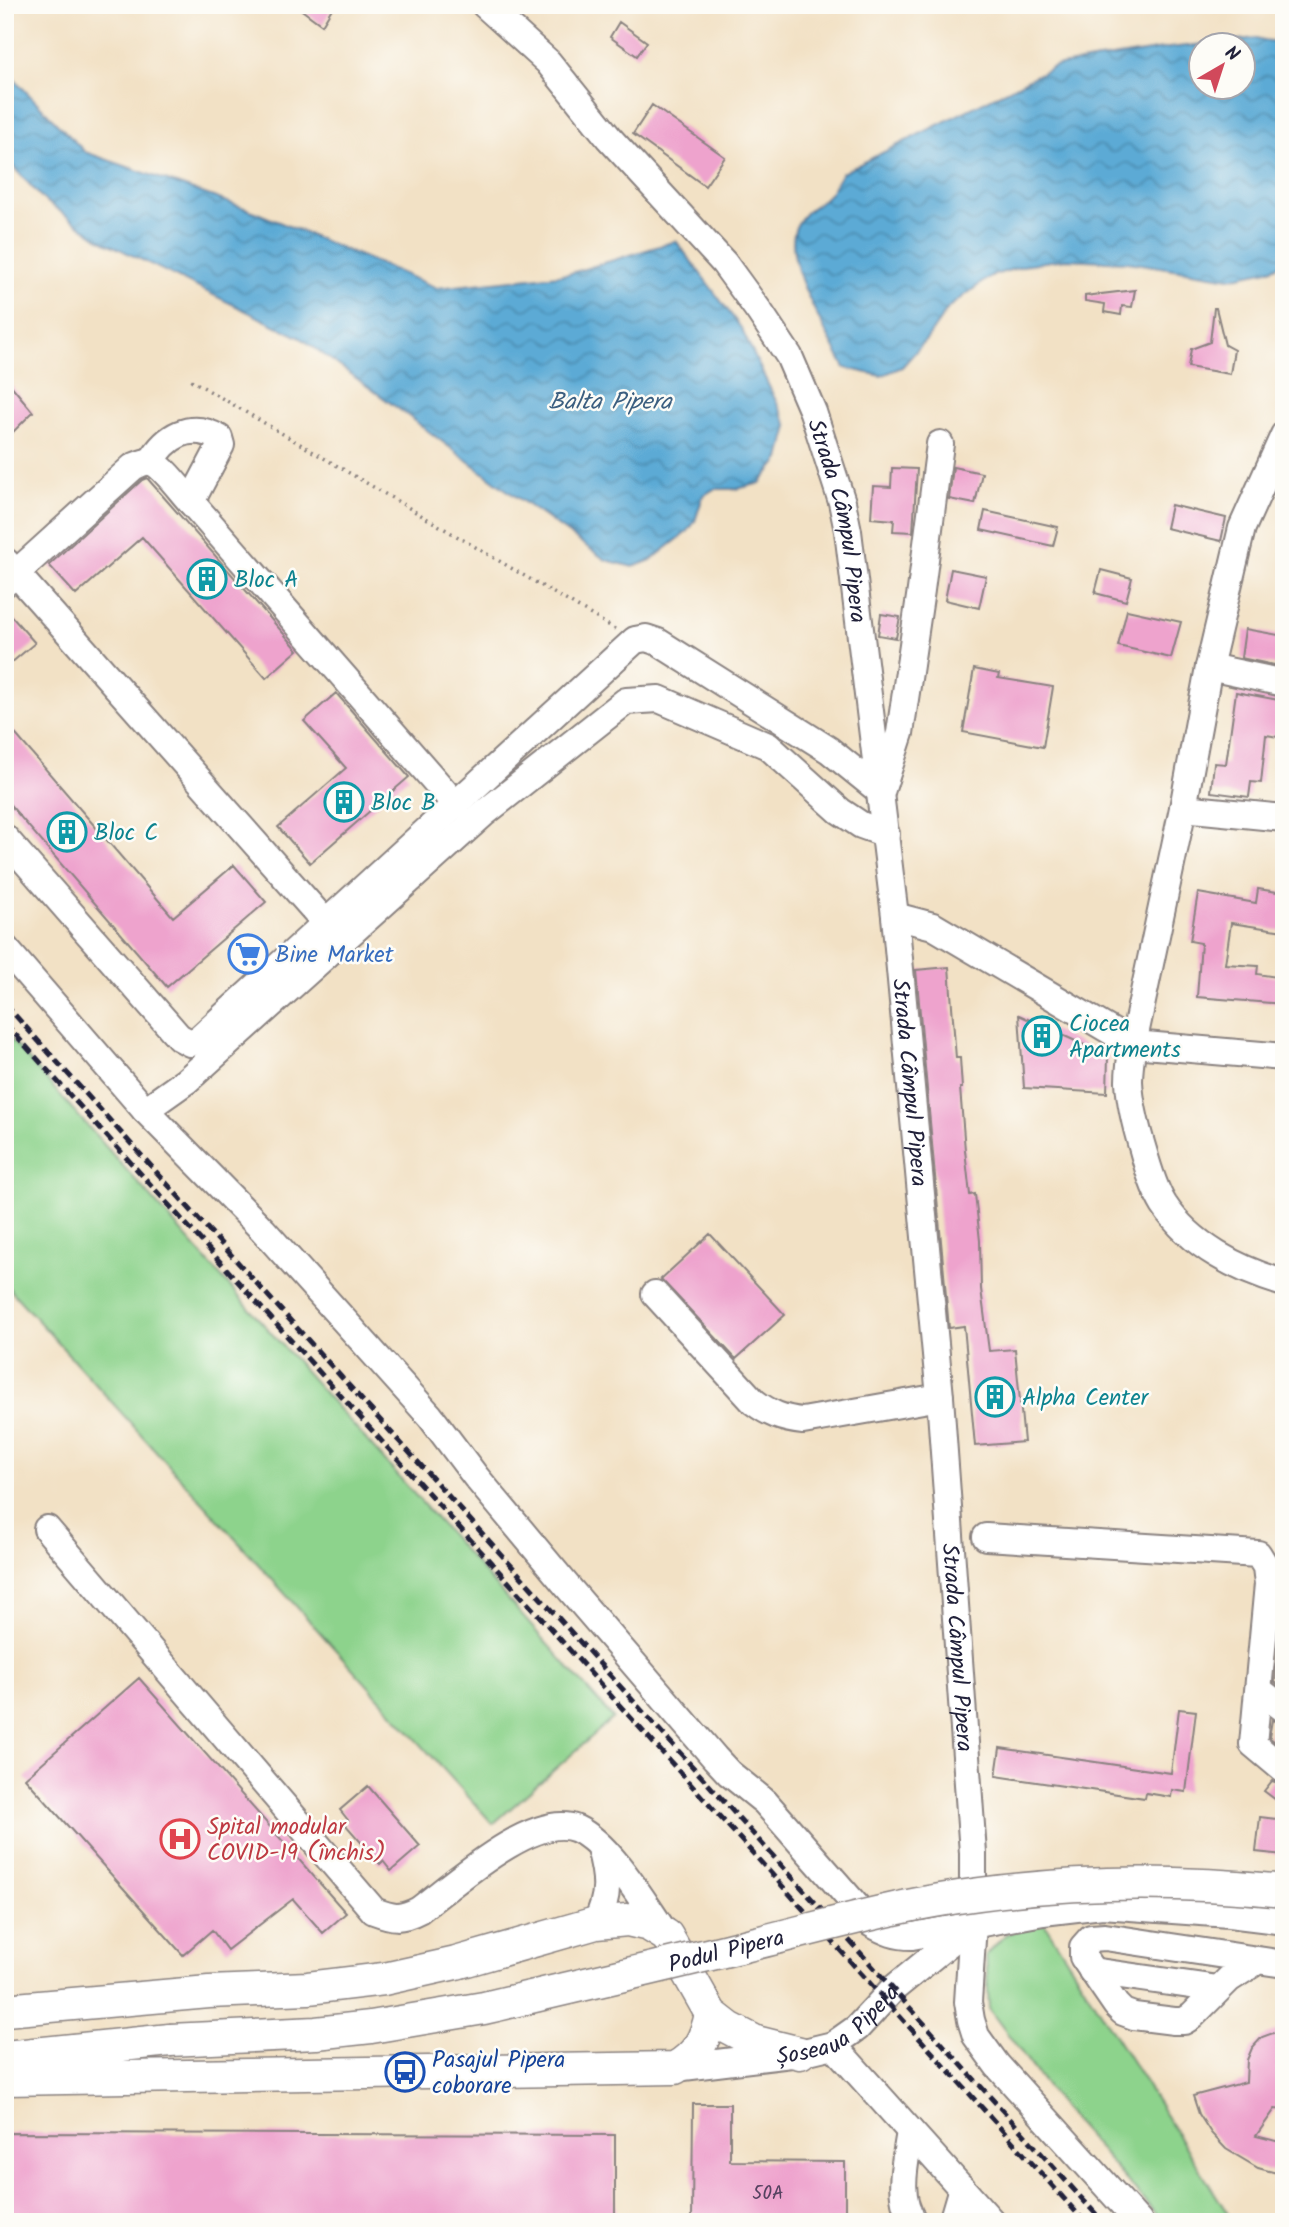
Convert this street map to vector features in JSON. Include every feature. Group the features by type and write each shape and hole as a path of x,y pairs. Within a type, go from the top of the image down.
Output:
{"main road":[{"name":"Podul Pipera","path":"170,2040 316,2033 423,2020 510,2002 934,1901 1058,1886 1168,1882 1284,1891"},
{"path":"5,2010 209,1992 308,1988 384,1979 456,1963 596,1923 614,1920 638,1921 667,1936 711,2014 729,2028 756,2042 800,2053"},
{"path":"5,2079 676,2068 700,2048 711,2014"},
{"path":"5,2038 170,2040"},
{"path":"5,2057 170,2040"}],"street":[{"name":"Strada Câmpul Pipera","path":"485,5 548,62 609,138 724,263 760,310 789,356 813,412 842,502 848,531 895,916 940,1397 973,1853 973,1924 968,2002 971,2020 976,2036 998,2064 1139,2222"},
{"path":"151,462 161,445 191,430 210,433 219,438 221,444 191,502"},
{"path":"5,838 179,1037 190,1043 199,1039 635,640 646,638 659,642 829,750 881,792 900,733 940,444"},
{"path":"1280,452 1242,528 1209,667 1183,808 1133,1044 1129,1080 1133,1118 1164,1205 1190,1234 1215,1253 1250,1273 1284,1283"},
{"path":"325,922 9,572 133,467 151,462 159,466 456,805"},
{"path":"1209,667 1284,683"},
{"path":"145,1110 186,1081 483,814 626,701 659,699 768,746 840,811 861,825 886,834"},
{"path":"1183,808 1284,818"},
{"path":"895,916 933,926 1133,1044 1284,1057"},
{"path":"5,948 145,1110 263,1230 430,1416 542,1557 706,1748 729,1773 765,1802 872,1924 886,1932 912,1936 1043,1912 1102,1905 1284,1920"},
{"path":"655,1294 754,1402 770,1414 803,1421 940,1397"},
{"path":"47,1529 374,1911 389,1917 404,1918 419,1910 507,1845 547,1827 562,1826 575,1829 599,1846 620,1870 667,1936"},
{"path":"986,1536 1258,1554 1268,1575 1274,1643 1259,1690 1253,1744 1284,1770"},
{"path":"1259,1690 1284,1709"},
{"path":"596,1923 603,1909 607,1890 606,1870 599,1846"},
{"name":"Șoseaua Pipera","path":"676,2068 800,2053 833,2045 857,2028 893,1989 973,1924"},
{"path":"1257,1961 1218,1989 1184,2021 1134,2016 1116,2005 1083,1958 1083,1947 1091,1938 1105,1937 1284,1964"},
{"path":"1092,1971 1218,1989"},
{"path":"833,2045 992,2222"},
{"path":"910,2131 903,2186 906,2211 914,2222"},
{"path":"952,2222 962,2188"}],"path":[{"path":"191,380 635,640"}],"green space":[{"path":"5,1033 613,1718 493,1824 5,1284"},
{"path":"1044,1923 1233,2222 1163,2222 1062,2107 989,2009 986,1955 1006,1934"}],"water":[{"path":"1258,38 1284,45 1284,263 1268,270 1230,278 1128,262 1065,259 1030,264 991,276 949,307 927,339 902,367 881,376 845,368 800,276 793,240 801,219 828,195 842,173 1055,66 1188,46 1188,102 1258,102"},
{"name":"Balta Pipera","path":"5,70 85,152 250,210 437,288 568,274 676,241 741,328 788,426 780,459 760,483 737,489 714,489 703,496 695,521 688,531 651,560 633,567 606,560 301,338 101,240 44,200 5,158"}],"building":[{"path":"295,5 334,5 322,25"},
{"path":"619,22 647,42 637,56 610,37"},
{"path":"652,105 725,157 705,186 633,134"},
{"path":"1135,290 1132,307 1122,306 1121,315 1104,312 1105,304 1085,301 1085,296"},
{"path":"1214,308 1225,345 1234,350 1230,374 1188,367 1191,349 1210,342"},
{"path":"5,378 33,412 5,440"},
{"path":"953,467 982,473 975,504 949,499"},
{"path":"892,468 917,469 913,532 893,531 894,520 871,518 873,486 891,487"},
{"name":"Bloc A","path":"147,478 298,650 266,678 142,537 76,595 49,565"},
{"path":"1171,505 1226,518 1221,541 1166,528"},
{"path":"985,511 1058,527 1053,546 981,530"},
{"path":"951,569 986,576 979,608 945,600"},
{"path":"1101,570 1132,578 1126,601 1095,593"},
{"path":"5,609 35,643 5,668"},
{"path":"1127,610 1181,622 1171,658 1118,646"},
{"path":"881,614 900,617 896,638 878,635"},
{"path":"1245,629 1284,636 1284,667 1241,658"},
{"path":"974,669 999,674 998,678 1053,687 1043,747 963,732"},
{"path":"1236,692 1284,701 1284,738 1266,735 1261,783 1251,782 1249,797 1211,792 1214,763 1226,764"},
{"name":"Bloc B","path":"336,693 409,777 310,863 278,827 346,768 304,721"},
{"name":"Bloc C","path":"5,722 173,917 234,865 266,902 167,987 5,799"},
{"path":"1258,889 1284,893 1284,931 1231,923 1225,964 1258,966 1257,974 1284,978 1284,1004 1197,997 1201,943 1190,941 1198,893 1256,903"},
{"path":"949,967 956,1058 960,1058 965,1150 970,1195 975,1194 981,1289 989,1351 1015,1349 1024,1442 975,1446 964,1326 949,1328 916,970"},
{"name":"Ciocea Apartments","path":"1019,1015 1108,1056 1107,1093 1024,1088"},
{"path":"710,1234 785,1315 736,1359 661,1279"},
{"path":"1284,1655 1284,1689 1275,1682 1276,1664"},
{"name":"Spital modular COVID-19 (închis)","path":"139,1678 346,1913 323,1933 293,1899 227,1950 212,1930 183,1955 25,1778"},
{"path":"1179,1709 1196,1711 1186,1792 1172,1790 1171,1797 1146,1793 1145,1798 996,1776 1000,1748 1171,1773"},
{"path":"1272,1720 1284,1724 1284,1749 1269,1737"},
{"path":"1272,1781 1284,1785 1284,1806 1264,1791"},
{"path":"368,1786 420,1846 391,1871 383,1861 380,1864 344,1823 348,1820 340,1810"},
{"path":"1260,1817 1284,1820 1284,1855 1256,1852"},
{"path":"1284,2029 1284,2110 1275,2109 1256,2136 1284,2143 1284,2175 1258,2168 1226,2149 1211,2133 1199,2114 1193,2096 1246,2082 1247,2060 1252,2048 1262,2037"},
{"path":"693,2104 730,2104 730,2161 845,2162 845,2222 692,2222"},
{"path":"5,2133 615,2135 615,2222 5,2222"}],"railway":[{"path":"5,1004 1103,2222"},
{"path":"5,1023 1085,2222"}],"place":[{"name":"Bloc A","path":"207,579"},
{"name":"Bloc B","path":"344,802"},
{"name":"Bloc C","path":"67,832"},
{"name":"Bine Market","path":"248,954"},
{"name":"Ciocea Apartments","path":"1042,1036"},
{"name":"Alpha Center","path":"995,1397"},
{"name":"Spital modular COVID-19 (închis)","path":"180,1839"},
{"name":"Pasajul Pipera coborare","path":"405,2072"}]}
